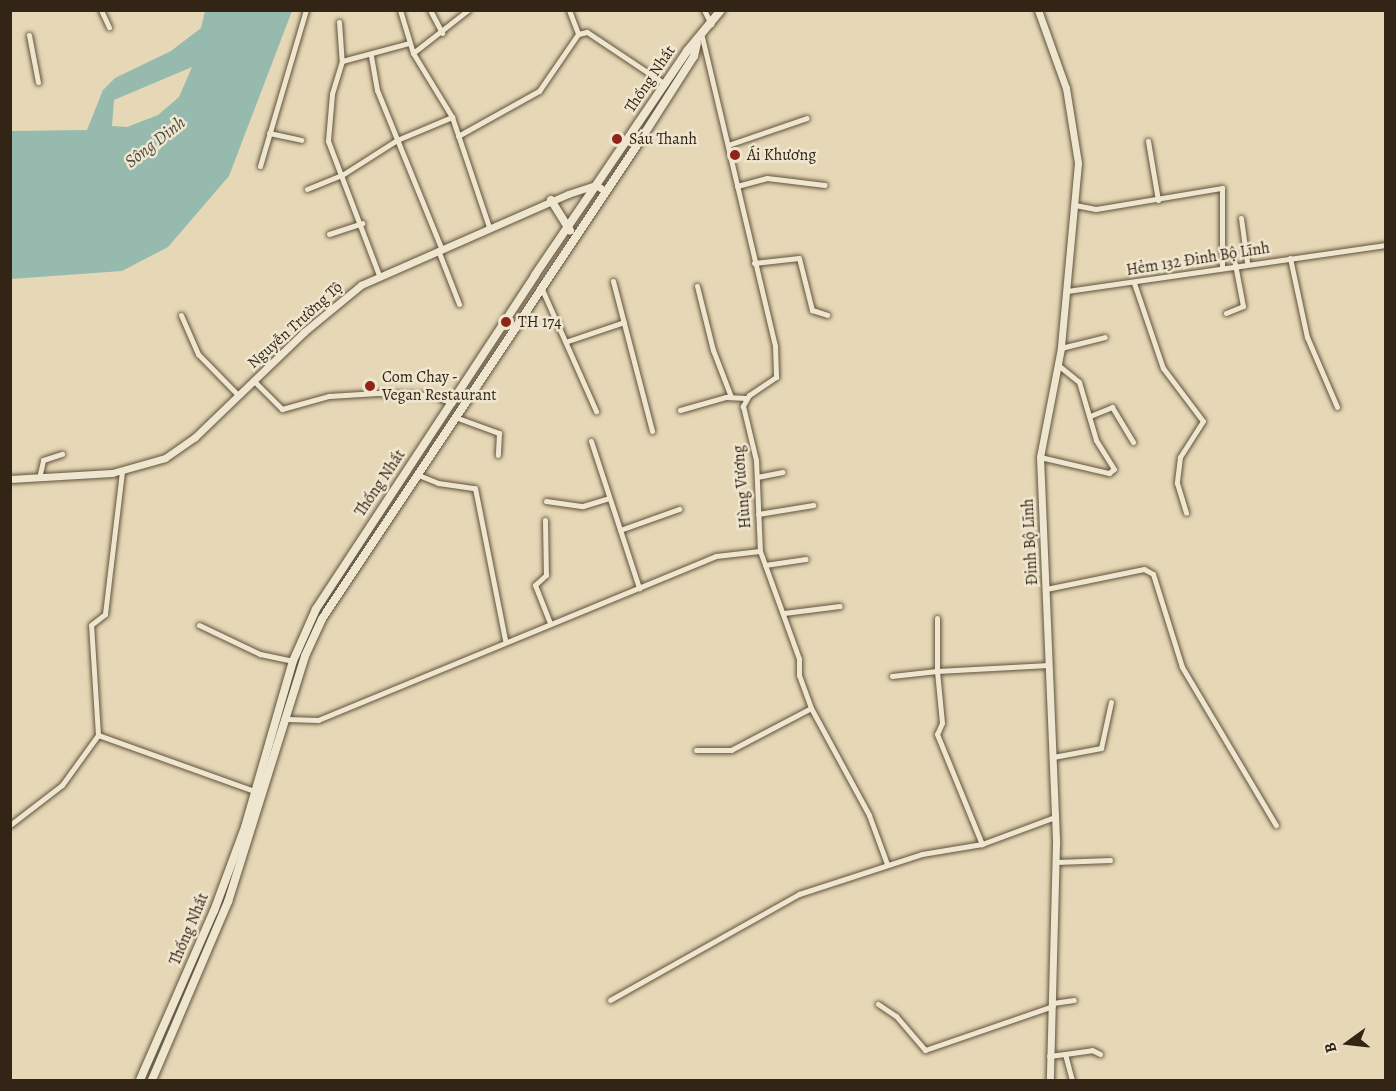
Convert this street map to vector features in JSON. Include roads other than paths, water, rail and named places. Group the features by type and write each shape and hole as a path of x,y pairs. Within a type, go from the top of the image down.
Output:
{"main road":[{"path":"700,40 721,10"},
{"name":"Thống Nhất","path":"140,1080 214,911 259,777 293,660 329,588 596,185 665,84 700,40"},
{"name":"Thống Nhất","path":"152,1080 228,902 322,619 694,56 700,40"},
{"path":"551,200 568,228 575,235"},
{"path":"465,384 473,390"},
{"path":"259,777 268,780"},
{"path":"163,1027 172,1031"}],"street":[{"path":"101,10 109,27"},
{"path":"260,166 306,10"},
{"path":"400,10 413,53 452,117 489,227"},
{"path":"430,10 442,33"},
{"path":"413,53 442,33 468,10"},
{"path":"569,10 578,34"},
{"path":"704,10 711,24"},
{"name":"Đinh Bộ Lĩnh","path":"1038,10 1072,114 1078,163 1061,348 1040,457 1056,862 1050,1080"},
{"path":"339,22 342,61 328,138 380,275"},
{"path":"458,136 539,91 578,34 587,32 665,84"},
{"path":"29,35 38,82"},
{"path":"680,410 731,397 746,398 773,381 777,371 772,324 754,263 728,145 700,40"},
{"path":"342,61 371,56 409,43"},
{"path":"371,56 374,81 459,304"},
{"path":"307,189 342,175 397,140 452,117"},
{"path":"728,145 807,118"},
{"path":"269,133 301,140"},
{"path":"1148,141 1158,200"},
{"path":"737,186 768,178 825,185"},
{"path":"596,185 605,191"},
{"name":"Nguyễn Trường Tộ","path":"10,479 122,471 179,449 337,302 380,275 551,200 596,185"},
{"path":"1075,205 1096,209 1158,200 1213,188 1224,190 1222,266"},
{"path":"1241,218 1247,262"},
{"path":"329,234 362,223"},
{"name":"Hẻm 132 Đinh Bộ Lĩnh","path":"1066,291 1134,283 1247,262 1386,245"},
{"path":"754,263 799,258 812,310 827,315"},
{"path":"1290,258 1306,337 1337,407"},
{"path":"1226,313 1243,306 1235,264"},
{"path":"613,281 652,431"},
{"path":"1134,283 1163,368 1203,421 1180,457 1177,483 1186,513"},
{"path":"697,286 713,350 731,397"},
{"path":"541,287 568,341 596,411"},
{"path":"181,315 198,354 238,395"},
{"path":"568,341 624,321"},
{"path":"1061,348 1105,337"},
{"path":"1040,457 1111,473 1113,467 1096,440 1079,382 1058,365"},
{"path":"253,380 282,409 329,396 377,393 432,395 452,403"},
{"name":"Hùng Vương","path":"746,398 743,409 757,477 760,551 784,613 811,708 869,815 887,864"},
{"path":"1090,416 1112,407 1133,442"},
{"path":"455,417 499,433 498,455"},
{"path":"591,441 639,588"},
{"path":"39,478 44,460 62,454"},
{"path":"10,825 62,785 98,735 91,625 105,614 122,471"},
{"path":"757,477 783,472"},
{"path":"416,474 438,483 475,488 505,640"},
{"path":"546,501 583,506 609,498"},
{"path":"758,514 813,505"},
{"path":"620,530 679,509"},
{"path":"545,520 546,575 536,585 550,623"},
{"path":"287,719 318,720 505,640 721,554 760,551"},
{"path":"765,565 806,559"},
{"path":"1046,589 1144,569 1153,574 1182,667 1276,825"},
{"path":"784,613 840,606"},
{"path":"937,618 937,671 942,723 937,734 982,844"},
{"path":"199,625 260,654 293,660"},
{"path":"892,676 937,671 1049,665"},
{"path":"1053,757 1101,748 1111,702"},
{"path":"696,750 731,750 811,708"},
{"path":"98,735 254,791"},
{"path":"610,1000 771,907 887,864 982,844 1055,817"},
{"path":"1056,862 1110,860"},
{"path":"878,1004 896,1016 926,1050 1053,1004 1074,1000"},
{"path":"1049,1056 1092,1050 1100,1054"},
{"path":"1065,1054 1072,1080"}],"water":[{"name":"Sông Dinh","path":"205,11 292,11 229,176 168,247 122,271 11,279 11,131 87,130 103,90 115,78 171,51 201,28","holes":["192,67 179,97 158,115 127,127 112,126 114,100"]}],"place":[{"name":"Sáu Thanh","path":"617,139"},
{"name":"Ái Khương","path":"735,155"},
{"name":"TH 174","path":"506,322"},
{"name":"Com Chay - Vegan Restaurant","path":"370,386"}]}
